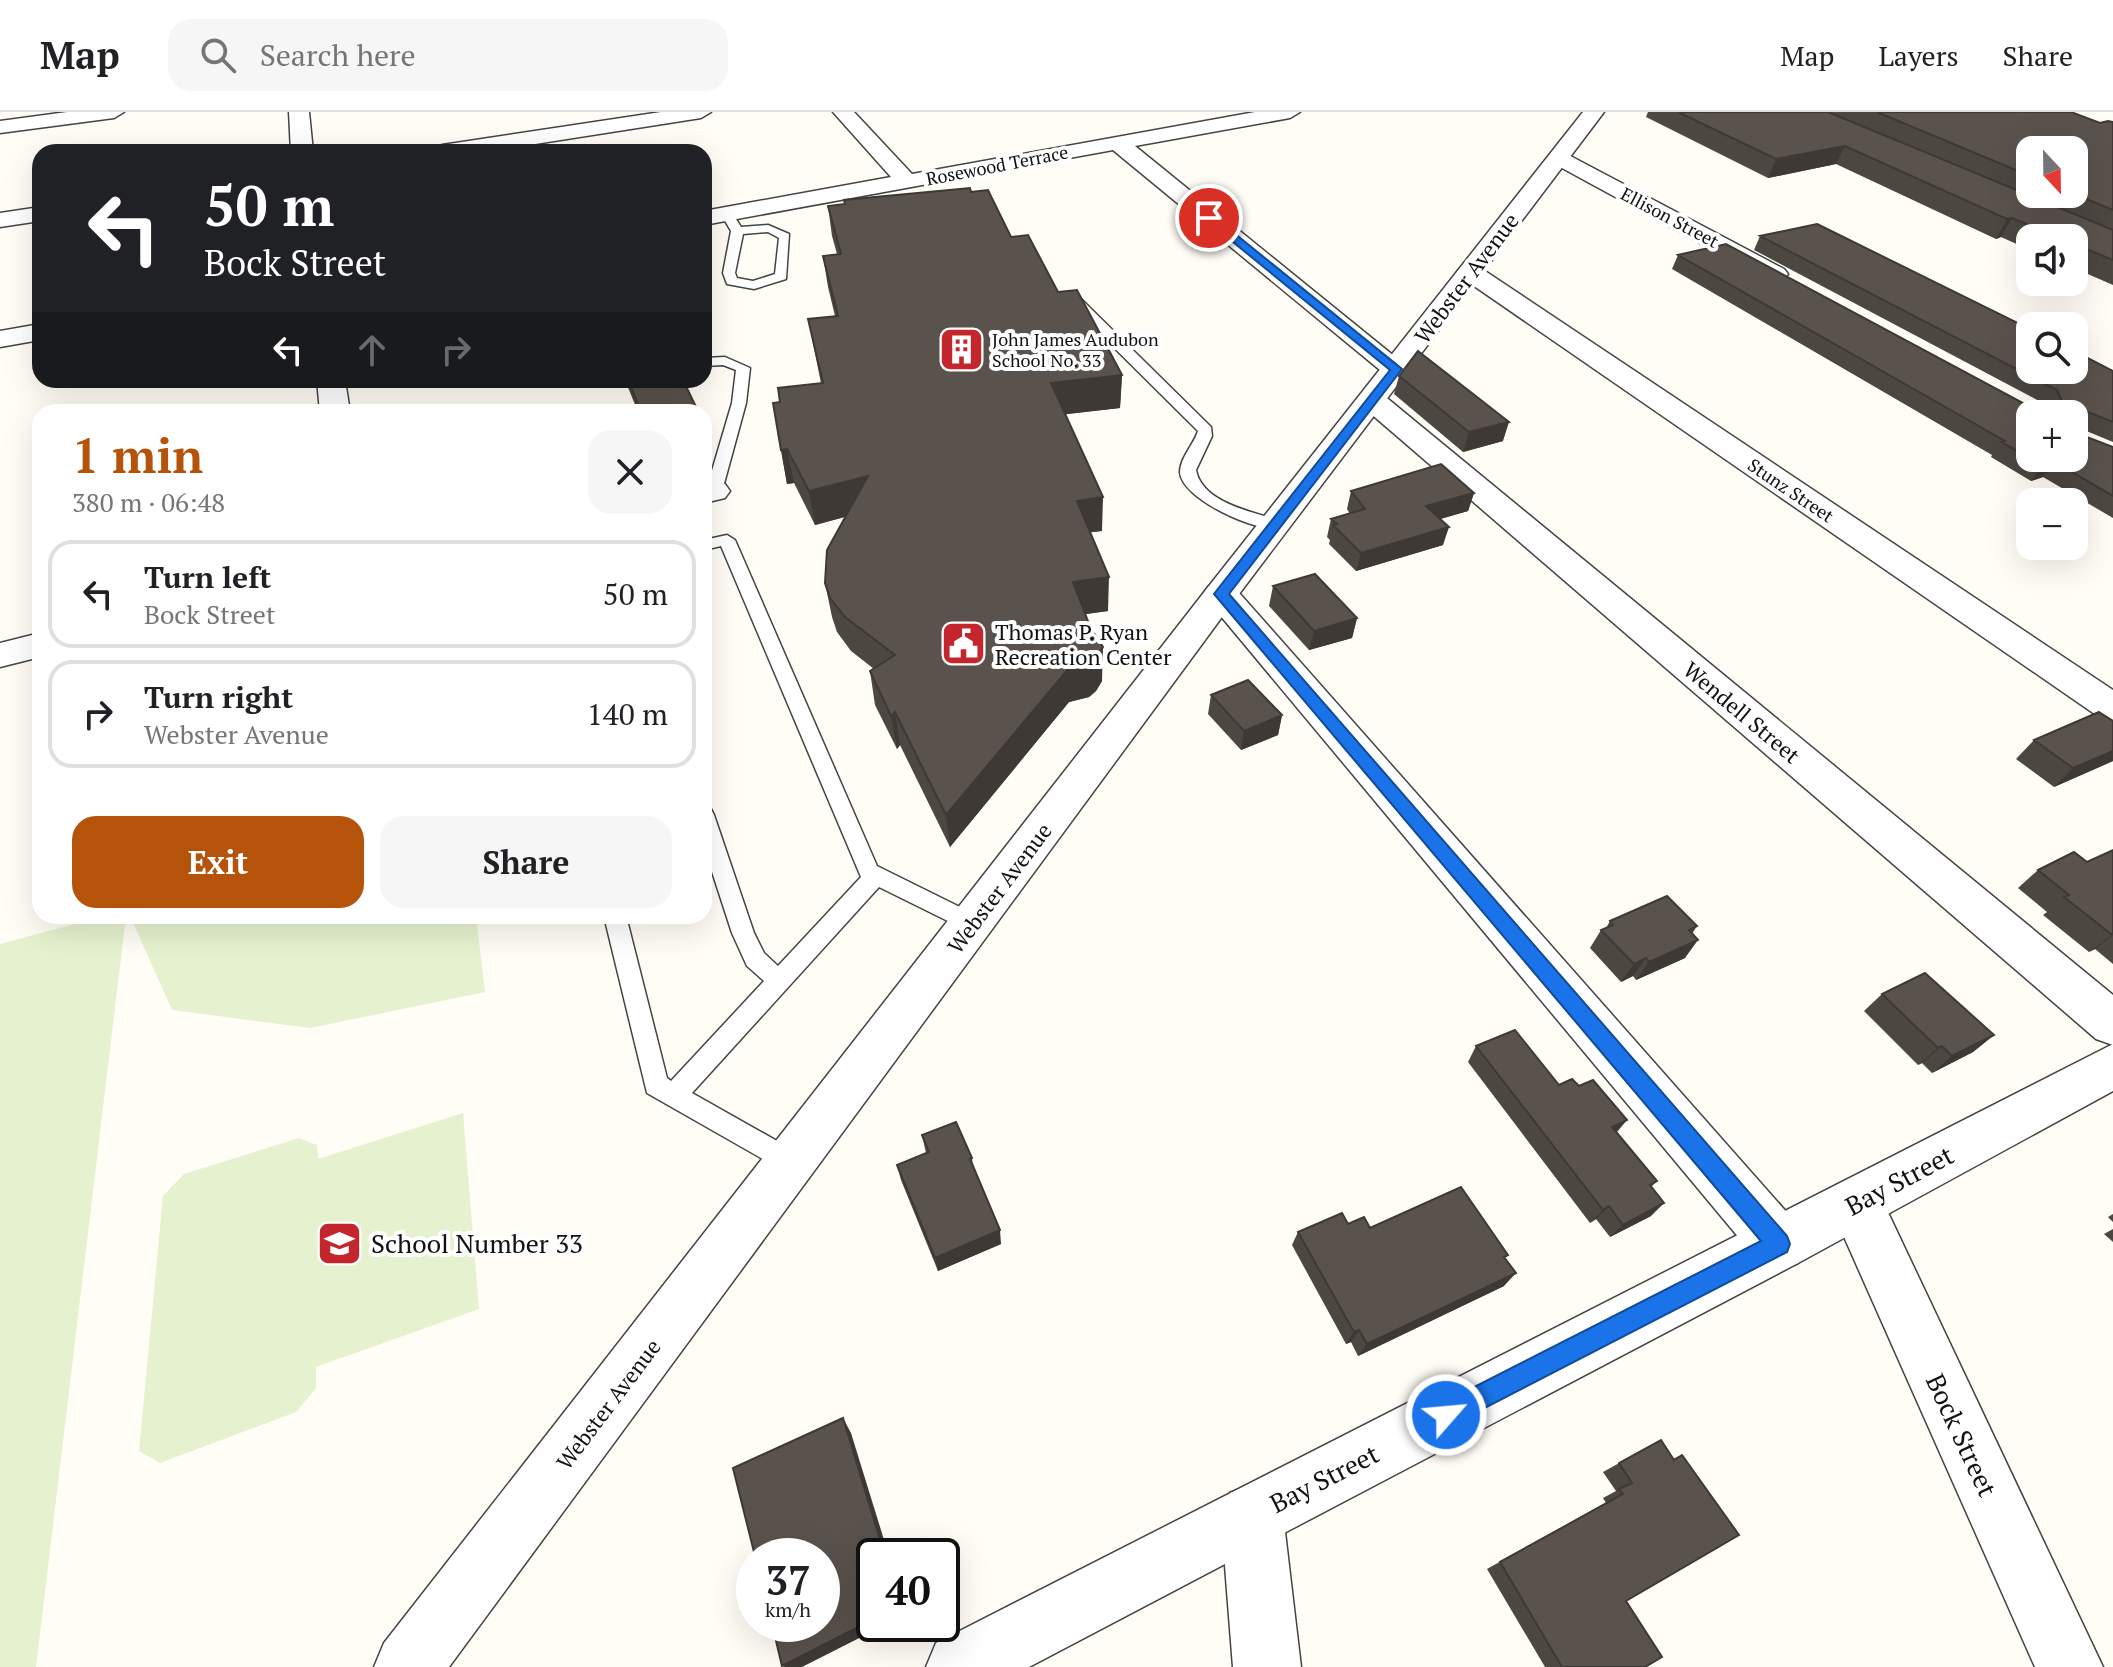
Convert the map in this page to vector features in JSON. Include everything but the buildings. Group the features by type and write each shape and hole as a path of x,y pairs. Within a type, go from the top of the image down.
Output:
{"street":[{"path":"0,127 114,112"},
{"path":"299,112 301,144"},
{"path":"494,144 701,112"},
{"path":"843,112 907,182"},
{"name":"Rosewood Terrace","path":"712,219 732,222 907,182 1290,112"},
{"name":"Webster Avenue","path":"408,1667 1221,594 1594,112"},
{"path":"1116,142 1396,369"},
{"name":"Ellison Street","path":"1559,157 1797,285"},
{"path":"0,220 32,215"},
{"name":"Stunz Street","path":"1470,272 2113,708"},
{"path":"0,339 32,333"},
{"name":"Wendell Street","path":"1372,400 2113,1024"},
{"path":"1221,594 1779,1244"},
{"path":"0,655 32,647"},
{"name":"Bay Street","path":"960,1667 1779,1244 2113,1066"},
{"name":"Bock Street","path":"1856,1203 2069,1667"},
{"path":"1252,1515 1267,1667"}],"lane":[{"path":"732,222 782,232 785,237 781,276 754,285 732,281 729,273 732,222"},
{"path":"1072,298 1206,430 1203,446 1188,470 1196,492 1275,525"},
{"path":"712,362 725,361 743,368 739,403 712,483"},
{"path":"712,543 727,540 869,872 972,923"},
{"path":"712,839 743,933 755,959 779,981"},
{"path":"674,1095 876,875"},
{"path":"617,924 656,1085 791,1163"}],"green space":[{"path":"75,924 125,924 36,1667 0,1667 0,944"},
{"path":"134,924 477,924 485,992 310,1028 172,1010"},
{"path":"463,1113 479,1309 316,1367 316,1388 296,1412 160,1463 139,1451 163,1196 184,1174 299,1138 317,1145 318,1159"}],"place":[{"name":"John James Audubon School No. 33","path":"961,349"},
{"name":"Thomas P. Ryan Recreation Center","path":"964,644"},
{"name":"School Number 33","path":"340,1243"}],"route":[{"path":"1209,218 1396,369 1221,594 1779,1244 1446,1415"}]}
